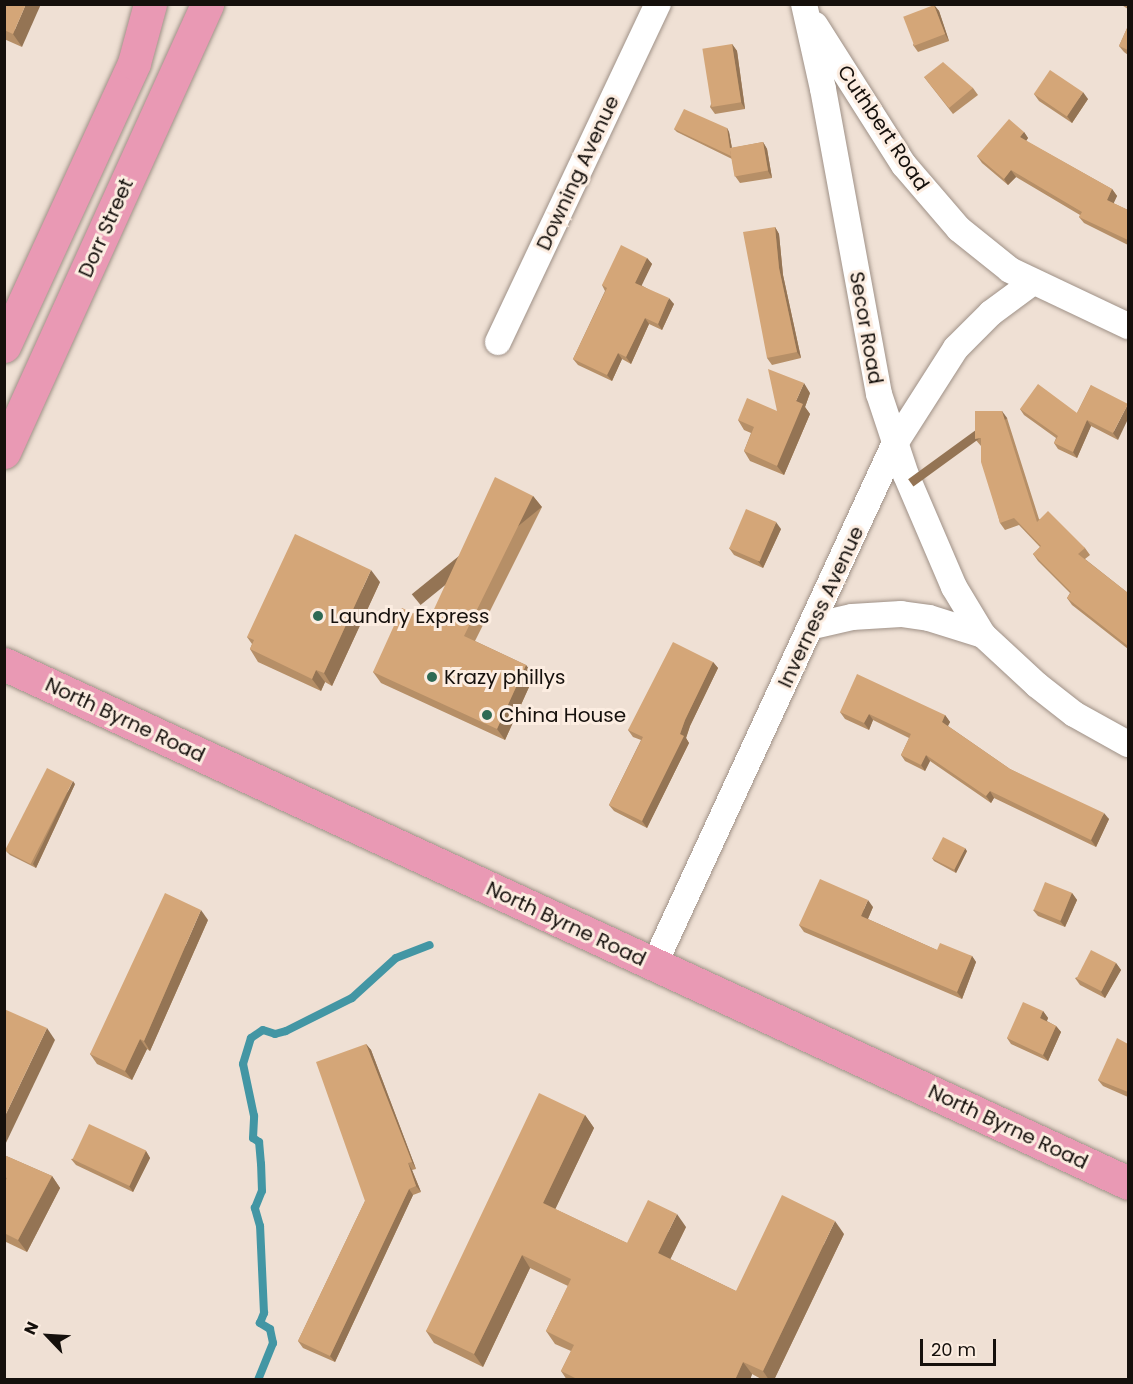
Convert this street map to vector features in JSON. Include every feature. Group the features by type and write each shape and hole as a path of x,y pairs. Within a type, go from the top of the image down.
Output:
{"main road":[{"path":"4,346 134,63 150,4"},
{"name":"Dorr Street","path":"4,452 207,4"},
{"name":"North Byrne Road","path":"4,664 1128,1183"}],"street":[{"name":"Downing Avenue","path":"498,342 658,4"},
{"name":"Cuthbert Road","path":"804,7 928,196 989,255 1033,282 1128,326"},
{"name":"Secor Road","path":"804,7 824,89 871,359 894,445 954,587 983,634 1074,714 1128,744"},
{"name":"Inverness Avenue","path":"654,964 813,626 894,445 956,348 991,313 1033,282"},
{"name":"Secor Road","path":"813,626 852,617 901,614 929,618 983,634"}],"building":[{"path":"4,4 26,4 13,34 4,30"},
{"path":"934,5 945,34 914,46 903,17"},
{"path":"1128,26 1128,50 1119,46"},
{"path":"732,44 741,102 712,107 702,49"},
{"path":"943,62 973,88 949,108 924,77"},
{"path":"1050,70 1083,92 1067,116 1034,94"},
{"path":"684,109 727,128 731,156 674,129"},
{"path":"1009,119 1024,132 1020,137 1112,189 1107,200 1128,210 1128,240 1079,217 1082,212 1011,170 1004,179 977,156"},
{"path":"763,142 768,171 735,176 730,148"},
{"path":"775,227 779,268 797,352 767,358 743,232"},
{"path":"621,245 647,258 635,283 669,298 658,324 645,318 626,357 618,353 607,375 573,359 607,288 602,285"},
{"path":"768,369 804,383 796,401 803,404 777,466 744,451 754,427 738,420 747,398 777,411"},
{"path":"1038,384 1077,413 1091,385 1128,404 1113,433 1087,420 1073,452 1054,443 1058,436 1020,409"},
{"path":"975,411 1002,411 1037,522 1048,511 1085,548 1078,554 1128,593 1128,646 1067,598 1071,592 1033,554 1041,546 1014,518 1000,523 981,462 981,438 975,439"},
{"path":"495,477 533,496 464,636 526,665 497,729 373,672 402,608 429,620"},
{"path":"746,509 776,522 760,561 729,549"},
{"name":"Laundry Express","path":"295,534 371,570 324,673 316,670 312,679 250,649 254,640 247,637"},
{"path":"673,642 713,662 685,720 680,734 684,736 642,821 609,805 643,737 628,730"},
{"path":"857,674 945,715 942,722 1010,769 1104,813 1091,840 990,791 986,796 926,755 921,765 901,755 911,734 869,714 864,723 840,712"},
{"path":"47,768 73,781 31,864 5,851"},
{"path":"943,837 965,848 954,870 932,858"},
{"path":"820,879 868,900 861,916 937,950 940,943 972,956 957,992 799,925"},
{"path":"1045,882 1072,893 1061,921 1034,910"},
{"path":"165,893 201,910 144,1041 140,1039 125,1071 90,1054"},
{"path":"1091,950 1116,963 1101,991 1076,979"},
{"path":"1023,1002 1043,1011 1040,1018 1056,1026 1043,1055 1007,1038"},
{"path":"4,1009 47,1028 4,1118"},
{"path":"1117,1038 1128,1044 1128,1092 1098,1080"},
{"path":"366,1044 412,1162 408,1163 416,1186 409,1189 330,1356 298,1341 365,1201 316,1062"},
{"path":"539,1093 585,1115 543,1203 627,1243 648,1200 677,1214 658,1253 736,1291 782,1195 835,1221 763,1371 743,1362 735,1380 579,1380 561,1371 574,1345 546,1331 571,1279 522,1255 474,1354 426,1331"},
{"path":"89,1124 146,1151 130,1186 73,1159"},
{"path":"4,1155 52,1176 18,1240 4,1233 4,1184 7,1178 4,1177"}],"waterway":[{"path":"258,1380 273,1343 270,1329 260,1323 264,1313 260,1226 255,1208 262,1191 261,1164 259,1142 253,1138 254,1116 243,1064 251,1038 263,1030 275,1034 286,1031 352,998 396,958 430,945"}],"place":[{"name":"Laundry Express","path":"318,616"},
{"name":"Krazy phillys","path":"432,677"},
{"name":"China House","path":"487,715"}]}
